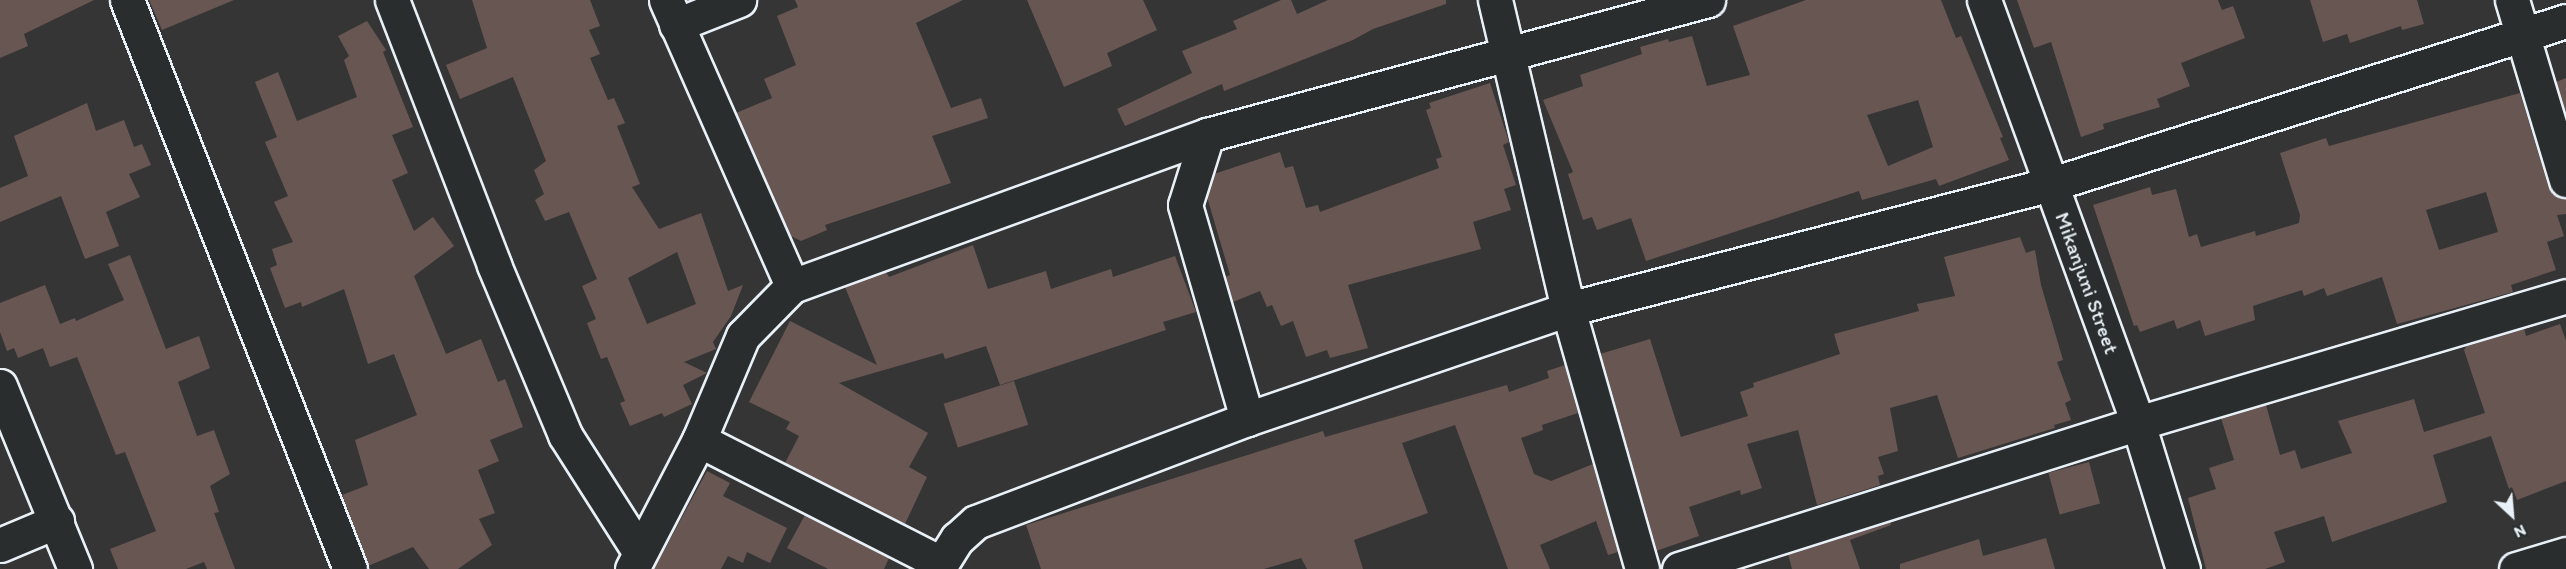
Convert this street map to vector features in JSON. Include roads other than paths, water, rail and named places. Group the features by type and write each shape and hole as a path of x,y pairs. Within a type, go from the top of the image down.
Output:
{"street":[{"path":"127,0 350,569"},
{"path":"393,0 481,233 565,435 636,560"},
{"path":"739,0 671,12 792,286"},
{"path":"1495,0 1511,54 1568,309 1642,569"},
{"path":"636,560 699,440 743,336 792,286 1207,135 1708,0"},
{"name":"Mikanjuni Street","path":"1984,0 2138,423 2183,569"},
{"path":"2512,0 2566,180"},
{"path":"699,440 939,566 957,539 976,522 1247,418 1568,309 2052,184 2566,21"},
{"path":"1207,135 1185,206 1247,418"},
{"path":"1679,569 2138,423 2566,296"},
{"path":"0,386 75,569"},
{"path":"0,545 57,521"},
{"path":"2516,569 2566,554"}]}
